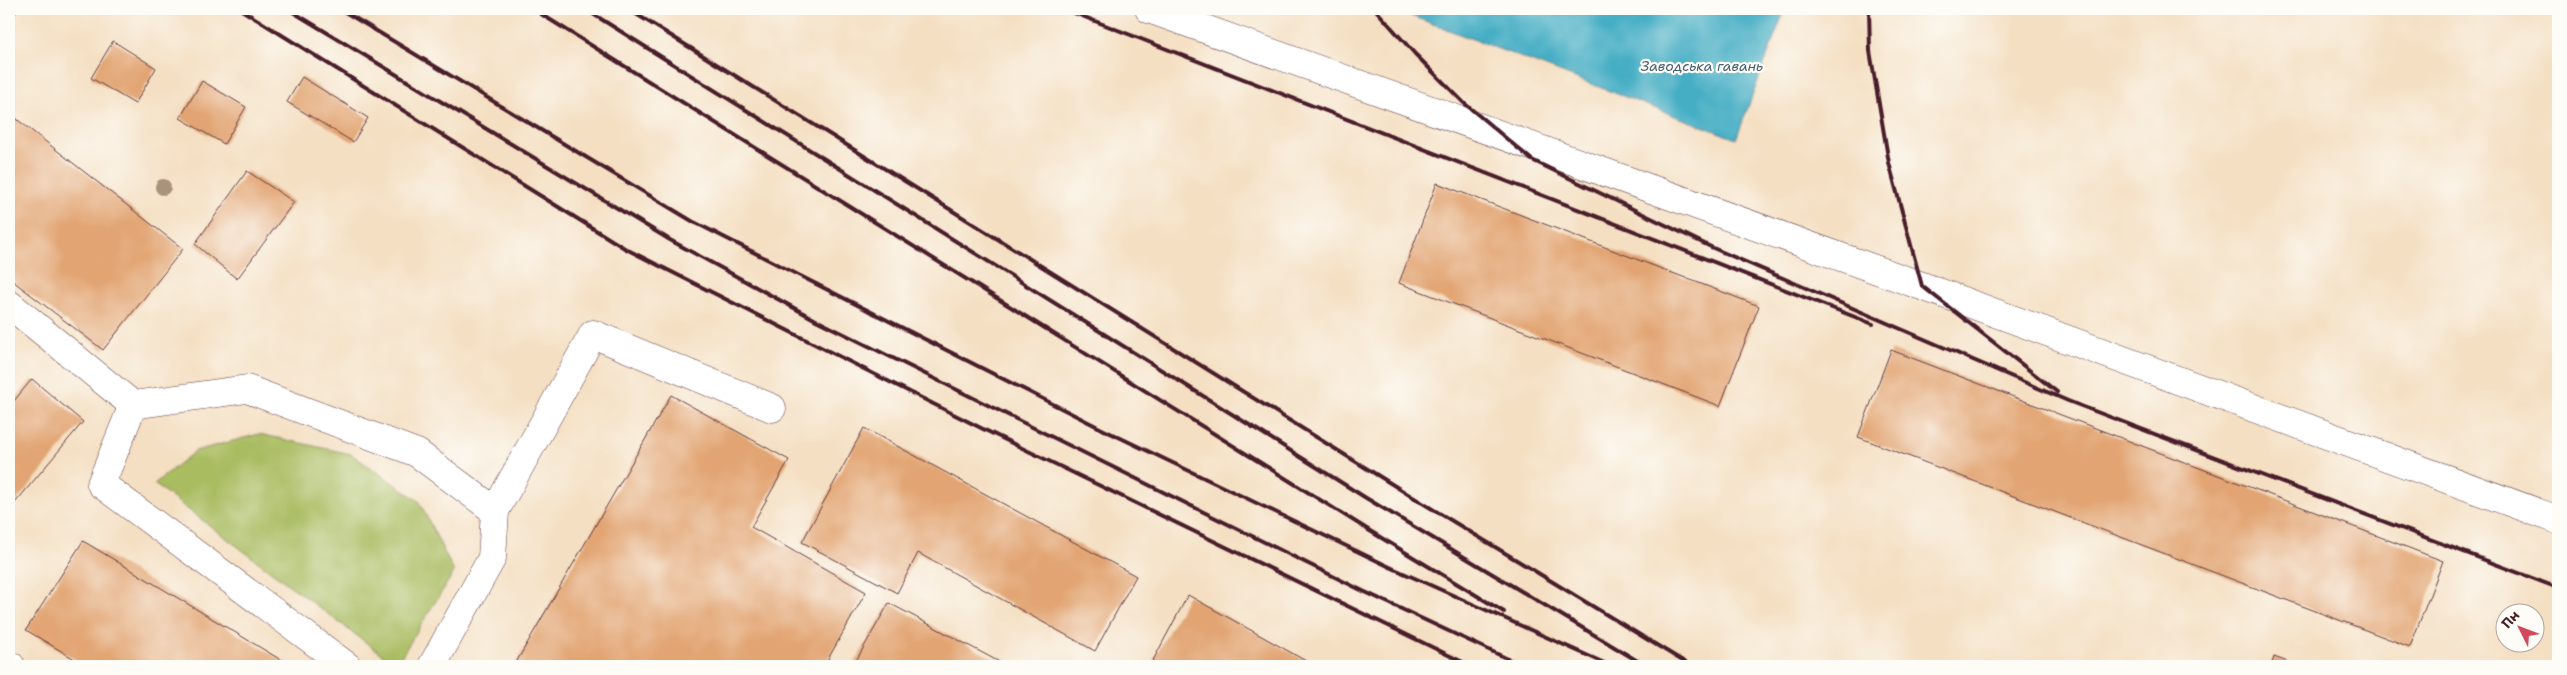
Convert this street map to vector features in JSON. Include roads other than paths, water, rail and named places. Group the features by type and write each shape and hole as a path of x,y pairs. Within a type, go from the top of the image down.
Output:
{"lane":[{"path":"1149,9 1912,282 2558,520"},
{"path":"9,304 133,405 247,389 416,453 495,511"},
{"path":"432,666 492,558 495,511 593,334 772,408"},
{"path":"133,405 101,484 347,666"}],"water":[{"name":"Заводська гавань","path":"1411,9 1785,9 1736,139 1409,15"}],"railway":[{"path":"240,9 626,249 985,430 1471,666"},
{"path":"288,9 670,240 816,320 1363,591 1523,666"},
{"path":"340,9 692,221 1104,430 1390,567 1611,666"},
{"path":"533,9 1370,531 1504,612"},
{"path":"585,9 1366,498 1646,666"},
{"path":"628,9 1411,496 1691,666"},
{"path":"1064,9 1873,324"},
{"path":"1375,9 1415,54 1464,103 1532,160 1713,248 2068,401 2558,588"},
{"path":"1869,9 1870,51 1889,163 1922,286 2057,392"}]}
